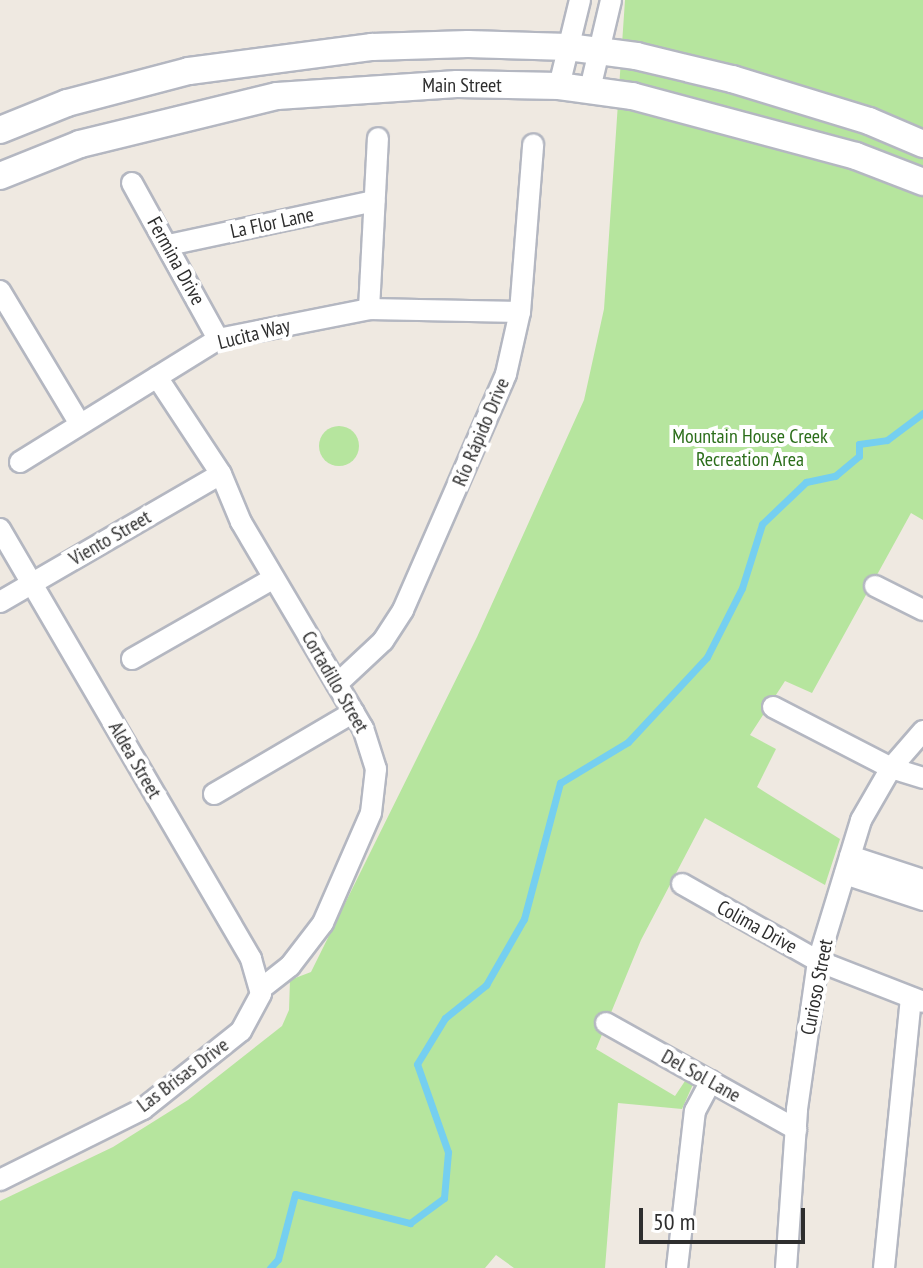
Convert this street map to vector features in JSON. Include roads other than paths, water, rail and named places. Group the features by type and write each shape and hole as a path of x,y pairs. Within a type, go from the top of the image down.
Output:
{"street":[{"path":"559,86 580,0"},
{"path":"590,89 611,0"},
{"name":"Main Street","path":"0,130 67,103 189,71 271,58 372,47 568,47 598,50 732,79 869,121 923,144"},
{"name":"Main Street","path":"0,176 80,144 277,96 374,86 559,86 590,89 722,117 856,156 923,182"},
{"path":"369,309 378,138"},
{"name":"Río Rápido Drive","path":"337,684 383,641 403,610 485,429 506,374 520,312 533,145"},
{"name":"Fermina Drive","path":"132,183 169,245 218,339"},
{"name":"La Flor Lane","path":"169,245 374,201"},
{"path":"0,291 80,424"},
{"name":"Lucita Way","path":"20,462 218,339 369,309 520,312"},
{"name":"Cortadillo Street","path":"157,377 221,474 274,578 354,712 376,769 371,813 323,923 290,966 261,992"},
{"name":"Viento Street","path":"0,602 221,474"},
{"name":"Aldea Street","path":"0,529 251,959 261,992"},
{"path":"132,659 274,578"},
{"path":"875,586 923,610"},
{"path":"773,707 891,768 923,778"},
{"path":"214,794 354,712"},
{"name":"Curioso Street","path":"786,1268 796,1129 818,961 861,820 891,768 923,731"},
{"path":"848,865 923,880"},
{"path":"848,865 923,900"},
{"name":"Colima Drive","path":"682,884 818,961 917,1001"},
{"name":"Las Brisas Drive","path":"0,1180 143,1109 241,1031 261,992"},
{"path":"884,1268 917,1001"},
{"name":"Del Sol Lane","path":"606,1023 796,1129"},
{"path":"677,1268 695,1111 711,1081"}],"waterway":[{"path":"270,1268 278,1259 295,1194 410,1223 444,1198 448,1152 417,1064 445,1018 486,985 524,919 560,783 628,742 707,657 742,588 762,524 806,482 835,476 859,456 859,444 887,440 923,413"}],"park label":[{"name":"Mountain House Creek Recreation Area","path":"750,448"}]}
